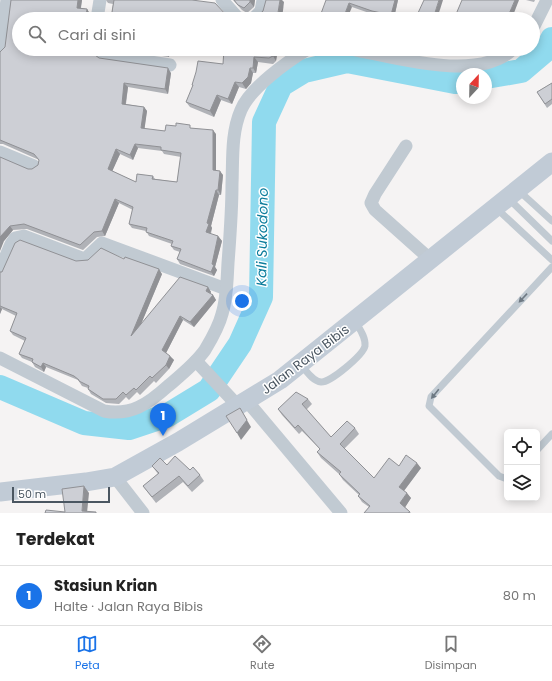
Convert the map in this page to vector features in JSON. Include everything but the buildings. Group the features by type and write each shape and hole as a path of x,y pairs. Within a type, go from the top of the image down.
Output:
{"main road":[{"name":"Jalan Raya Bibis","path":"0,492 86,482 115,477 178,442 280,380 552,162"}],"street":[{"path":"0,50 7,0"},
{"path":"98,12 100,0"},
{"path":"222,0 233,12"},
{"path":"260,12 263,0"},
{"path":"540,14 547,0"},
{"path":"110,56 170,65"},
{"path":"0,358 104,411 118,414 132,410 154,399 199,363 222,315 226,289 232,199 233,136 241,110 246,100 254,92 297,56"},
{"path":"390,56 450,67 496,60 505,56"},
{"path":"406,146 375,194 371,203 375,210 430,260"},
{"path":"0,152 34,166"},
{"path":"0,270 15,238 24,236 82,258 86,258 102,243 109,244 226,289"},
{"path":"199,363 222,388 243,403 341,513"},
{"path":"115,477 143,513"}],"lane":[{"path":"506,198 552,221"},
{"path":"506,198 552,241"},
{"path":"506,198 552,260"},
{"path":"504,478 499,476 429,406 431,397 552,267"},
{"path":"300,364 314,379 321,382 328,382 359,356 365,347 365,339 355,320"},
{"path":"540,447 552,434"}],"waterway":[{"name":"Kali Sukodono","path":"540,55 547,49 552,39"},
{"name":"Kali Sukodono","path":"492,76 521,71 539,56"},
{"name":"Kali Sukodono","path":"0,387 84,423 129,428 168,415 209,390 240,344 261,297 264,122 281,85 304,71 347,61 456,82"}],"place":[{"name":"Stasiun Krian","path":"163,436"}]}
